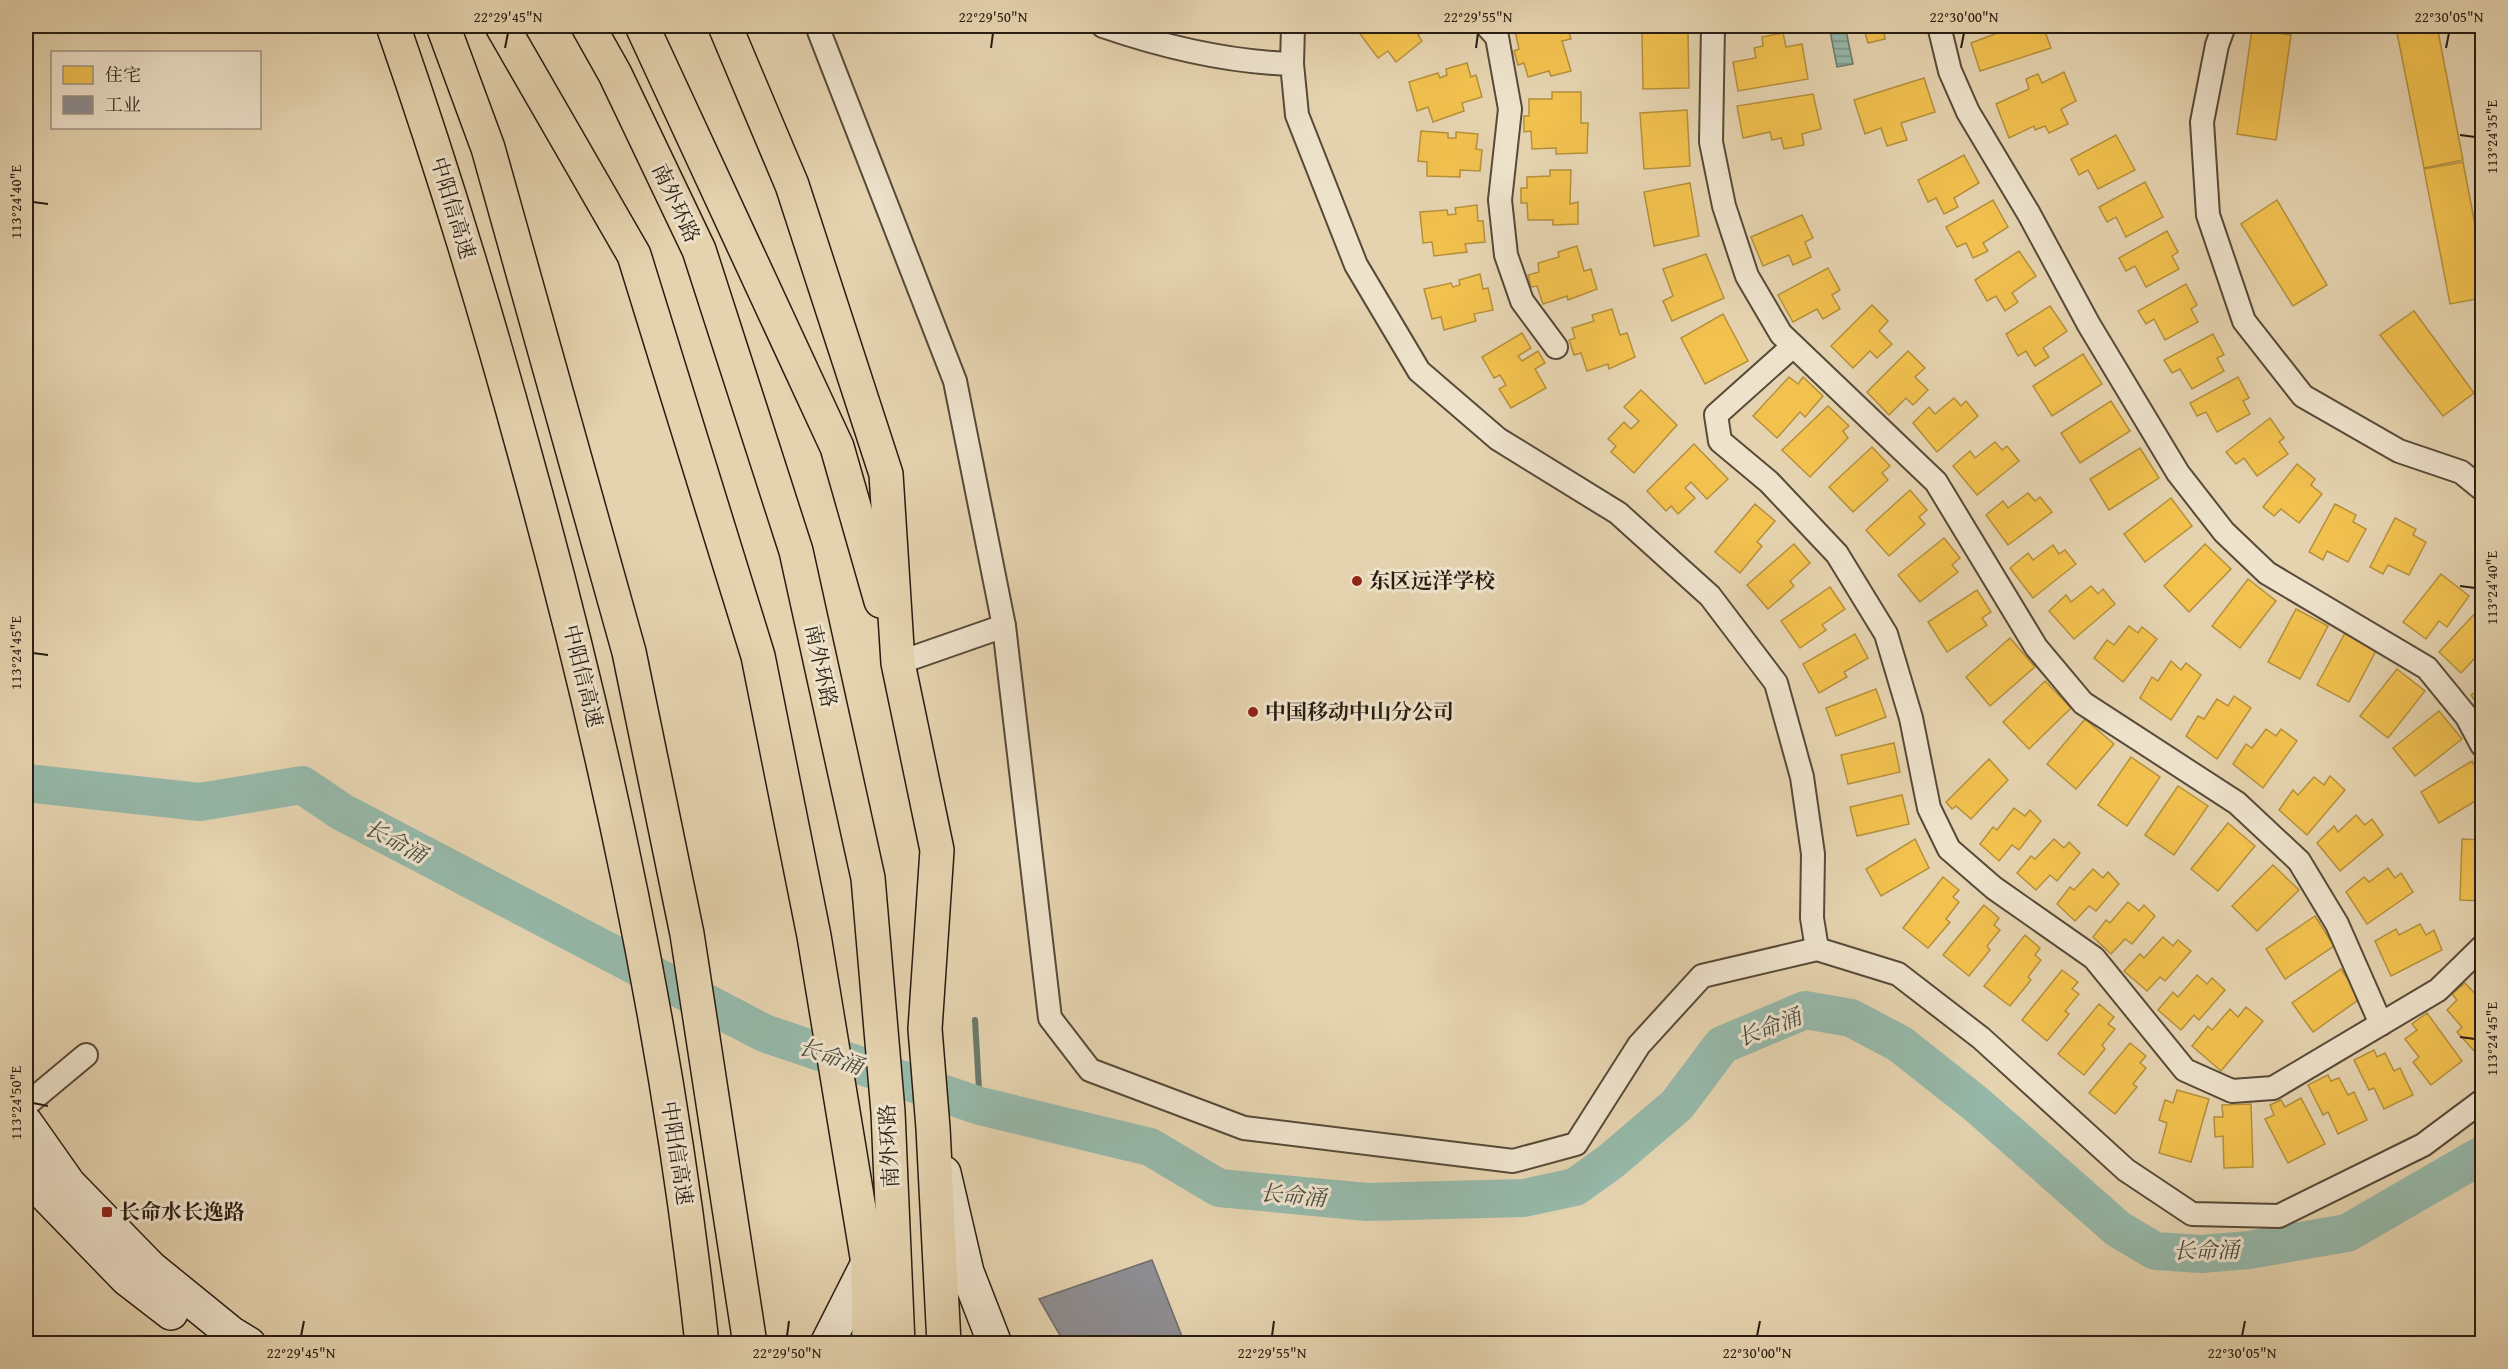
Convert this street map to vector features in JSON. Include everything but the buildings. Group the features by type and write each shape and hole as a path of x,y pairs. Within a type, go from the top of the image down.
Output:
{"highway":[{"name":"中阳信高速","path":"393,26 428,126 493,338 578,652 621,831 692,1245 702,1344"},
{"name":"中阳信高速","path":"443,26 488,148 629,652 687,934 750,1344"},
{"name":"南外环路","path":"502,26 634,255 758,656 821,980 868,1263 869,1344"},
{"path":"583,26 615,74"},
{"name":"南外环路","path":"588,26 615,74 699,250 796,551 868,878 888,1112 898,1344"},
{"path":"642,26 837,447 898,663 937,850 925,1029 933,1128 944,1344"},
{"path":"725,26 792,185 886,474 898,663"}],"street":[{"path":"817,26 955,381 1004,626 1050,1018 1090,1070 1244,1128 1513,1161 1576,1144 1639,1045 1702,976 1817,949 1898,974 1981,1038 2126,1170 2192,1214 2279,1216 2423,1145 2482,1101"},
{"path":"1103,26 1158,45 1258,63 1292,64"},
{"path":"1293,26 1292,64 1297,115 1356,265 1419,371 1497,439 1618,513 1710,596 1776,683 1802,777 1813,854 1812,918 1817,949"},
{"path":"1487,26 1497,37 1510,109 1500,200 1506,255 1522,301 1556,347"},
{"path":"1713,26 1712,142 1724,206 1747,276 1781,334 1936,482 2036,647 2083,703 2237,804 2299,861 2337,924 2381,1024"},
{"path":"1939,26 1950,71 1968,112 2089,325 2178,473 2224,532 2267,573 2427,668 2467,717 2482,745"},
{"path":"2224,26 2217,45 2202,122 2208,215 2244,321 2303,396 2399,451 2462,472 2482,489"},
{"path":"1793,346 1716,415 1720,441 1769,482 1837,554 1886,634 1911,718 1929,808 1949,849 1994,888 2094,958 2185,1070 2232,1091 2273,1088 2438,990 2482,947"},
{"path":"898,663 1004,626"},
{"path":"26,1105 86,1055"},
{"path":"26,1123 69,1185 151,1268 231,1333 249,1344"},
{"path":"933,1128 967,1272 995,1344"},
{"path":"26,1170 32,1180 127,1279 211,1344"},
{"path":"827,1344 868,1263"}],"shaded area":[{"path":"1829,26 1845,26 1853,64 1837,67"}],"waterway":[{"name":"长命涌","path":"26,783 200,802 302,785 342,812 764,1033 980,1106 1150,1147 1219,1188 1367,1202 1524,1198 1575,1187 1610,1162 1677,1105 1722,1045 1805,1010 1851,1018 1900,1044 1976,1104 2118,1229 2155,1251 2201,1254 2249,1250 2347,1233 2482,1155"},
{"path":"975,1020 980,1106"}],"place":[{"name":"东区远洋学校","path":"1357,581"},
{"name":"中国移动中山分公司","path":"1253,712"},
{"name":"长命水长逸路","path":"107,1212"}]}
